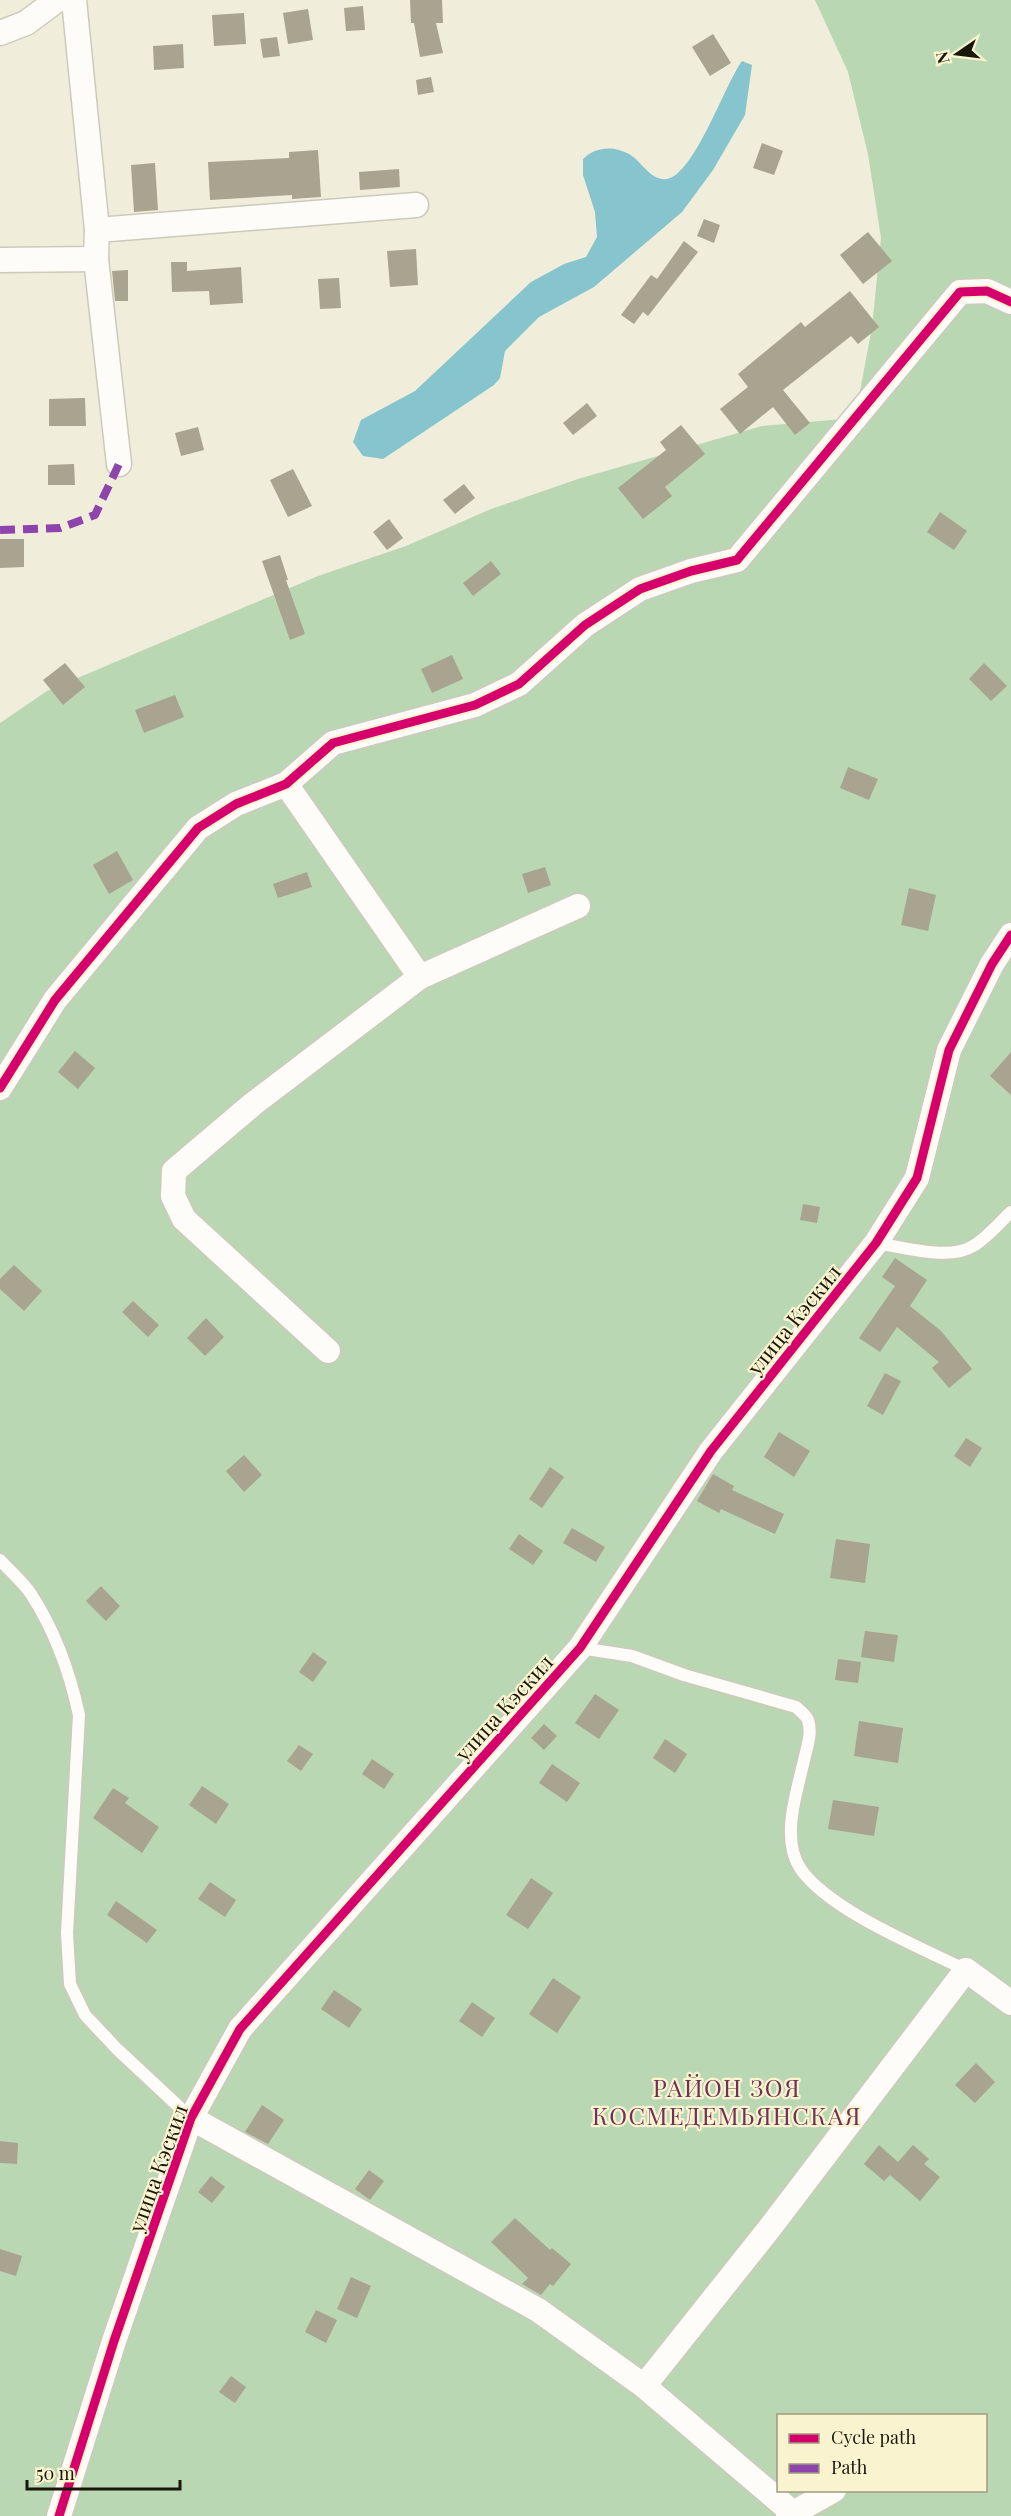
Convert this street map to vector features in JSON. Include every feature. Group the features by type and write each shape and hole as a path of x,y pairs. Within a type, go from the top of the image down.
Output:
{"street":[{"path":"0,33 26,23 57,0"},
{"path":"74,0 97,230 96,259 119,464"},
{"path":"97,230 416,205"},
{"path":"0,261 96,259"},
{"path":"0,1088 55,1000 198,828 236,804 286,784 333,743 475,705 519,684 585,626 640,589 691,571 737,561 960,292 987,291 1011,302"},
{"path":"286,784 420,977"},
{"path":"328,1351 184,1219 173,1196 174,1171 253,1104 420,977 578,906"},
{"name":"улица Кэскил","path":"59,2516 114,2342 191,2118 240,2029 580,1648 711,1451 876,1243 916,1178 949,1050 992,964 1011,935"},
{"path":"644,2386 769,2229 966,1970 1011,2003"},
{"path":"191,2118 538,2310 644,2386 790,2514 830,2492"}],"lane":[{"path":"876,1243 947,1253 960,1252 973,1246 1011,1212"},
{"path":"0,1560 31,1593 55,1638 72,1680 79,1715 67,1933 70,1984 85,2015 117,2049 191,2118"},
{"path":"580,1648 632,1656 684,1675 796,1707 807,1719 810,1736 794,1812 791,1842 800,1867 818,1887 855,1915 966,1970"}],"green space":[{"path":"815,0 1011,0 1011,2516 0,2516 0,723 47,691 318,576 406,546 491,509 578,479 762,426 855,418 872,327 881,238 868,154 848,72"}],"water":[{"path":"742,61 752,65 745,115 713,170 682,212 594,287 539,317 505,351 500,378 494,385 383,459 363,456 353,442 361,420 415,391 531,282 564,264 586,257 597,237 595,212 583,175 583,159 598,150 611,148 634,157 646,170 661,179 677,174 698,146"}],"building":[{"path":"410,0 442,0 443,23 436,23 443,53 420,57 414,23 411,23"},
{"path":"363,6 365,30 346,31 344,8"},
{"path":"308,9 313,40 288,44 283,13"},
{"path":"244,13 246,44 214,46 212,15"},
{"path":"713,34 731,63 710,76 692,47"},
{"path":"277,37 280,56 263,58 260,39"},
{"path":"183,44 184,68 154,70 153,46"},
{"path":"431,77 434,92 418,95 416,80"},
{"path":"762,143 783,151 774,175 753,168"},
{"path":"318,150 321,197 292,199 292,195 210,200 208,162 289,158 289,152"},
{"path":"155,163 158,210 134,212 131,165"},
{"path":"399,169 400,187 360,190 359,172"},
{"path":"704,219 720,225 714,243 697,236"},
{"path":"868,232 892,261 863,284 840,255"},
{"path":"684,241 698,252 648,316 643,312 634,324 621,315 651,275 657,279"},
{"path":"416,249 418,285 390,287 387,251"},
{"path":"171,262 187,262 187,271 241,267 243,303 210,305 209,291 172,292"},
{"path":"128,270 128,301 115,301 112,271"},
{"path":"339,278 341,308 320,309 318,279"},
{"path":"850,291 879,327 858,344 851,336 783,390 810,423 795,435 773,407 740,434 720,409 748,387 738,374 801,322 805,327"},
{"path":"85,398 86,426 49,426 49,399"},
{"path":"587,403 597,416 573,435 563,423"},
{"path":"681,425 705,454 665,487 672,496 643,519 618,488 666,450 660,442"},
{"path":"198,427 204,450 181,456 175,433"},
{"path":"74,464 75,485 48,485 48,465"},
{"path":"293,469 312,506 288,517 270,480"},
{"path":"464,484 475,498 455,514 443,500"},
{"path":"940,512 967,531 954,550 927,532"},
{"path":"389,519 403,538 387,550 373,532"},
{"path":"0,539 24,539 24,567 0,568"},
{"path":"280,555 288,580 286,580 305,634 290,640 262,561"},
{"path":"491,561 501,574 473,596 463,583"},
{"path":"452,655 463,679 432,693 421,669"},
{"path":"65,663 85,687 63,705 43,680"},
{"path":"984,663 1007,686 991,701 969,679"},
{"path":"175,695 184,717 144,733 135,710"},
{"path":"848,767 878,779 869,800 840,788"},
{"path":"117,851 133,880 109,894 93,865"},
{"path":"545,867 551,885 528,893 522,874"},
{"path":"307,872 312,887 278,898 273,884"},
{"path":"909,888 936,895 928,931 901,925"},
{"path":"75,1051 95,1068 78,1089 58,1072"},
{"path":"1011,1052 1011,1095 990,1076"},
{"path":"803,1204 820,1207 817,1223 800,1220"},
{"path":"895,1258 927,1280 910,1306 941,1331 972,1369 949,1388 932,1368 939,1362 897,1327 880,1352 859,1338 895,1286 882,1277"},
{"path":"14,1265 42,1291 24,1311 0,1289 0,1279"},
{"path":"133,1301 159,1325 148,1337 122,1312"},
{"path":"206,1318 224,1337 205,1356 187,1338"},
{"path":"885,1373 901,1381 883,1415 867,1406"},
{"path":"779,1432 810,1451 794,1477 764,1457"},
{"path":"966,1438 982,1448 970,1467 954,1456"},
{"path":"244,1455 262,1475 244,1492 226,1471"},
{"path":"550,1467 564,1477 542,1508 529,1499"},
{"path":"713,1474 734,1486 732,1490 784,1514 775,1534 721,1509 719,1513 697,1501"},
{"path":"572,1528 605,1547 596,1562 563,1543"},
{"path":"519,1534 543,1551 533,1565 509,1549"},
{"path":"836,1539 870,1544 865,1583 830,1578"},
{"path":"101,1586 120,1606 106,1621 86,1601"},
{"path":"865,1631 898,1635 894,1662 861,1657"},
{"path":"313,1652 327,1662 313,1682 299,1672"},
{"path":"838,1659 861,1662 858,1683 835,1680"},
{"path":"595,1694 619,1710 599,1739 575,1723"},
{"path":"859,1721 903,1728 898,1763 854,1756"},
{"path":"544,1724 557,1736 544,1750 531,1738"},
{"path":"665,1739 687,1754 675,1773 653,1758"},
{"path":"299,1745 313,1754 301,1771 287,1761"},
{"path":"372,1759 394,1774 384,1789 362,1774"},
{"path":"552,1764 580,1783 567,1802 539,1783"},
{"path":"202,1786 229,1804 216,1824 189,1805"},
{"path":"113,1788 129,1798 125,1803 159,1827 142,1853 93,1818"},
{"path":"833,1800 879,1807 874,1836 828,1829"},
{"path":"531,1878 553,1893 528,1929 506,1915"},
{"path":"210,1882 236,1900 225,1917 198,1899"},
{"path":"116,1901 157,1930 147,1943 107,1915"},
{"path":"553,1978 581,1997 557,2033 529,2014"},
{"path":"334,1990 362,2009 349,2028 321,2009"},
{"path":"472,2002 495,2018 482,2037 459,2021"},
{"path":"976,2063 995,2082 975,2103 955,2085"},
{"path":"262,2105 284,2120 268,2144 245,2132"},
{"path":"0,2141 18,2143 17,2164 0,2163"},
{"path":"879,2145 898,2162 913,2145 929,2159 924,2164 940,2177 920,2201 890,2175 884,2181 864,2164"},
{"path":"369,2170 384,2181 370,2200 355,2189"},
{"path":"211,2176 225,2187 212,2203 198,2192"},
{"path":"515,2218 550,2250 552,2248 571,2264 553,2286 550,2284 541,2295 522,2284 528,2278 491,2242"},
{"path":"0,2249 22,2256 16,2276 0,2271"},
{"path":"351,2277 371,2286 357,2318 337,2309"},
{"path":"316,2310 337,2320 326,2343 305,2332"},
{"path":"231,2376 246,2387 235,2403 219,2392"}],"marked path":[{"path":"0,530 60,528 95,515 119,464"}],"cycle path":[{"path":"0,1088 55,1000 198,828 236,804 286,784 333,743 475,705 519,684 585,625 640,589 691,571 737,560 960,292 987,291 1011,302"},
{"path":"59,2516 114,2341 191,2118 240,2029 580,1648 711,1451 876,1243 917,1178 949,1050 992,964 1011,935"}],"district":[{"name":"РАЙОН ЗОЯ КОСМЕДЕМЬЯНСКАЯ","path":"727,2101"}]}
